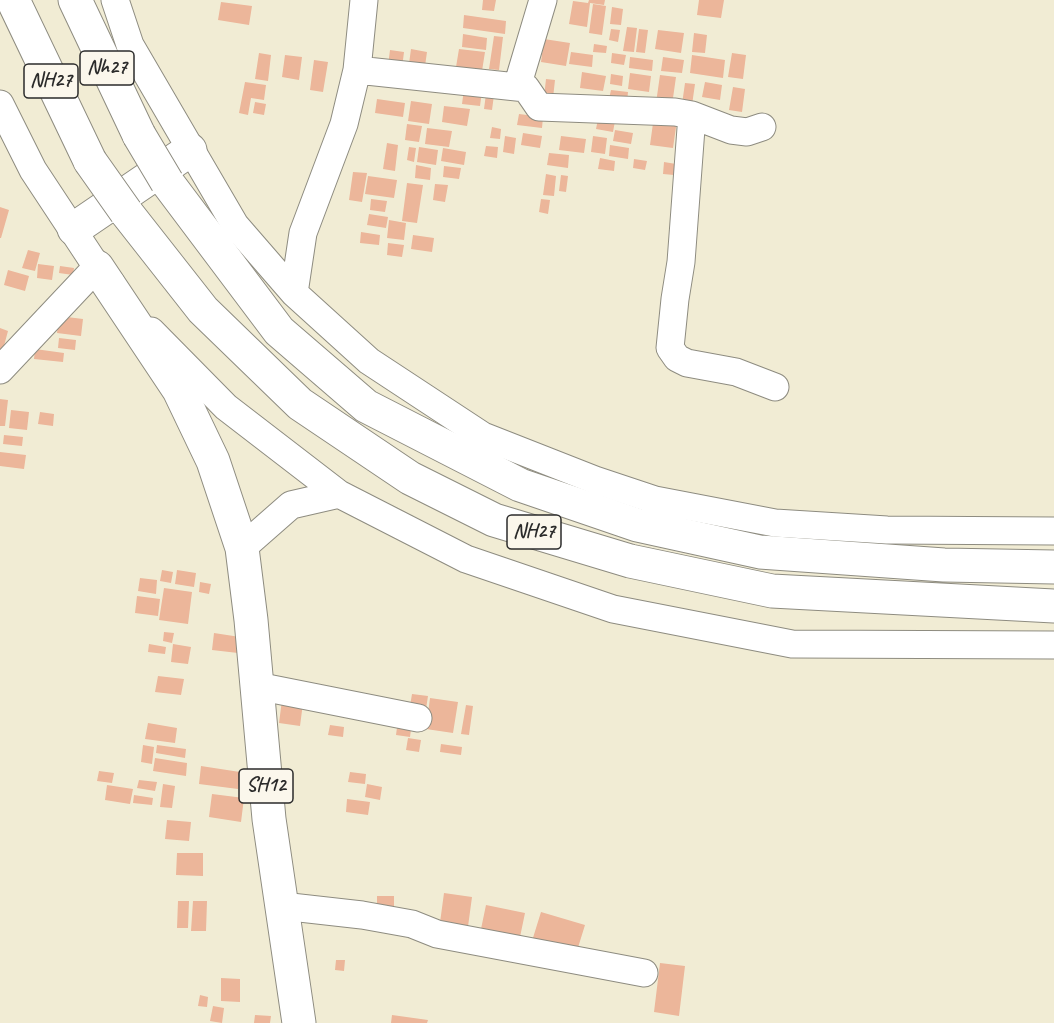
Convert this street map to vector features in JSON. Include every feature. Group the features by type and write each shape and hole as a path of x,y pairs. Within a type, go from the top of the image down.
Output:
{"main road":[{"name":"NH27","path":"13,0 90,161 126,212 203,310 300,404 410,478 494,520 630,561 772,591 1054,606"},
{"name":"Nh27","path":"75,0 139,135 167,182"},
{"path":"74,229 190,150"},
{"name":"NH27","path":"167,182 279,330 366,406 520,485 637,525 760,552 944,565 1054,567"},
{"path":"98,267 179,390 213,462 242,548"},
{"name":"SH12","path":"242,548 269,819 299,1023"}],"street":[{"path":"115,0 130,45 235,225 294,293 369,361 483,436 595,480 645,496 775,523 887,530 1054,531"},
{"path":"294,293 303,233 344,124 357,70 364,0"},
{"path":"517,87 543,0"},
{"path":"357,70 526,88 539,107 675,112 692,115 731,130 747,132 762,127"},
{"path":"0,104 33,170 98,267 154,334 226,407 339,495 466,559 613,609 792,644 1054,645"},
{"path":"692,115 681,262 670,348 677,358 687,363 736,372 775,387"},
{"path":"0,370 98,267"},
{"path":"242,548 291,505 339,495"},
{"path":"257,686 418,718"},
{"path":"282,906 362,915 412,924 437,934 644,973"}],"building":[{"path":"483,0 496,0 494,11 482,10"},
{"path":"589,0 605,0 604,5 590,3 587,27 569,24 573,1 588,3"},
{"path":"699,0 724,0 721,18 697,15"},
{"path":"221,2 252,6 249,25 218,20"},
{"path":"593,4 606,6 602,35 589,33"},
{"path":"612,7 623,9 621,25 610,24"},
{"path":"464,15 506,21 505,34 463,28"},
{"path":"627,27 637,28 634,52 623,51"},
{"path":"611,29 620,30 618,42 609,40"},
{"path":"639,29 648,30 645,53 636,52"},
{"path":"658,30 684,33 681,53 655,49"},
{"path":"694,33 707,35 705,53 692,52"},
{"path":"463,34 487,38 486,50 462,47"},
{"path":"494,36 503,37 499,70 489,69"},
{"path":"544,39 570,43 566,66 541,62"},
{"path":"594,44 607,46 606,53 593,52"},
{"path":"411,49 427,52 424,73 408,71"},
{"path":"459,49 485,52 482,71 456,67"},
{"path":"390,50 404,52 402,68 388,66"},
{"path":"571,52 593,55 592,67 569,64"},
{"path":"259,53 271,55 268,81 255,79"},
{"path":"612,53 626,55 624,65 611,63"},
{"path":"732,53 746,55 743,79 728,77"},
{"path":"285,55 302,57 299,80 282,77"},
{"path":"692,55 725,60 723,78 690,73"},
{"path":"630,57 653,60 652,71 629,68"},
{"path":"663,57 684,60 682,73 661,71"},
{"path":"314,60 328,62 323,92 310,90"},
{"path":"582,72 606,76 603,91 580,88"},
{"path":"630,73 651,76 649,92 628,89"},
{"path":"611,74 623,76 622,86 610,84"},
{"path":"660,75 676,77 672,105 656,103"},
{"path":"546,79 555,80 553,98 544,97"},
{"path":"245,82 266,85 264,100 251,98 248,115 239,113"},
{"path":"705,82 722,85 720,100 702,97"},
{"path":"685,83 695,84 692,105 682,104"},
{"path":"733,87 745,89 742,112 729,110"},
{"path":"464,89 482,91 480,106 462,104"},
{"path":"611,90 628,92 627,102 609,99"},
{"path":"486,94 494,95 492,110 484,109"},
{"path":"377,99 405,103 403,117 375,113"},
{"path":"411,101 432,104 429,124 408,121"},
{"path":"255,102 266,104 264,115 253,113"},
{"path":"444,106 470,109 467,126 442,122"},
{"path":"519,114 543,117 542,128 517,125"},
{"path":"654,116 677,120 673,148 650,145"},
{"path":"598,119 615,121 613,132 596,129"},
{"path":"407,124 422,126 419,142 405,140"},
{"path":"492,127 501,129 500,139 490,138"},
{"path":"427,128 452,131 449,147 425,144"},
{"path":"615,130 633,133 631,144 613,141"},
{"path":"523,133 542,136 540,148 521,145"},
{"path":"505,136 516,138 514,154 503,152"},
{"path":"561,136 586,139 584,153 559,150"},
{"path":"593,136 607,138 605,154 591,152"},
{"path":"387,143 398,145 395,171 383,169"},
{"path":"610,145 629,148 628,159 609,156"},
{"path":"486,146 498,147 497,158 484,156"},
{"path":"409,147 416,148 414,162 407,160"},
{"path":"419,147 438,150 436,165 417,162"},
{"path":"443,148 466,152 464,165 441,161"},
{"path":"549,153 569,155 568,168 547,165"},
{"path":"600,158 615,161 614,171 598,169"},
{"path":"634,159 647,161 645,170 633,168"},
{"path":"664,162 676,164 674,175 663,174"},
{"path":"416,165 431,168 430,180 415,178"},
{"path":"444,166 461,168 459,179 443,177"},
{"path":"353,172 367,173 362,202 349,200"},
{"path":"546,174 556,176 554,196 543,195"},
{"path":"561,175 568,176 566,192 559,191"},
{"path":"368,176 397,180 394,198 365,194"},
{"path":"407,183 423,185 417,223 402,221"},
{"path":"435,184 448,185 445,202 433,200"},
{"path":"371,199 387,201 385,212 370,210"},
{"path":"541,199 550,200 548,214 539,212"},
{"path":"0,207 9,210 1,238 0,238"},
{"path":"369,214 388,217 386,228 367,225"},
{"path":"389,220 406,223 404,240 387,238"},
{"path":"361,232 380,235 379,245 360,243"},
{"path":"413,235 434,238 432,252 411,249"},
{"path":"388,243 404,245 402,257 387,255"},
{"path":"28,250 40,253 35,271 22,268"},
{"path":"38,264 54,266 52,280 37,278"},
{"path":"60,266 74,268 73,275 59,273"},
{"path":"8,270 29,276 25,291 4,285"},
{"path":"59,316 83,319 81,336 57,333"},
{"path":"0,328 8,331 1,357 0,357"},
{"path":"59,338 76,340 75,350 58,348"},
{"path":"35,349 64,353 63,362 34,359"},
{"path":"0,399 8,400 5,426 0,426"},
{"path":"11,410 29,412 27,430 9,428"},
{"path":"40,412 54,414 53,426 38,424"},
{"path":"4,435 23,437 22,446 3,444"},
{"path":"0,452 26,455 24,469 0,466"},
{"path":"162,570 173,572 171,583 160,581"},
{"path":"177,570 196,573 194,587 175,584"},
{"path":"140,578 157,580 156,594 138,591"},
{"path":"200,582 211,584 209,594 199,592"},
{"path":"164,588 192,592 188,624 159,620"},
{"path":"137,596 160,599 158,616 135,613"},
{"path":"164,632 174,633 172,643 163,641"},
{"path":"214,633 240,637 238,653 212,650"},
{"path":"149,644 166,647 165,654 148,652"},
{"path":"173,644 191,647 188,664 171,662"},
{"path":"158,676 184,679 181,695 155,692"},
{"path":"412,694 428,696 426,709 410,706"},
{"path":"430,698 458,702 453,733 426,729"},
{"path":"282,700 303,703 300,726 279,723"},
{"path":"466,705 473,706 469,735 461,734"},
{"path":"398,720 412,722 410,737 396,735"},
{"path":"148,723 177,728 175,743 145,739"},
{"path":"330,725 344,727 343,737 328,735"},
{"path":"408,738 421,740 419,752 406,750"},
{"path":"441,744 462,747 461,755 440,752"},
{"path":"143,745 154,747 152,764 141,762"},
{"path":"157,745 186,749 185,758 156,753"},
{"path":"155,758 187,763 186,776 153,771"},
{"path":"201,766 240,772 238,789 199,784"},
{"path":"99,771 114,773 112,783 97,781"},
{"path":"350,772 366,774 365,784 348,782"},
{"path":"139,780 157,782 155,791 137,788"},
{"path":"163,784 175,786 172,808 160,807"},
{"path":"367,784 382,787 380,800 365,797"},
{"path":"107,785 133,789 130,804 105,800"},
{"path":"212,794 244,798 241,822 209,817"},
{"path":"134,795 153,798 152,805 133,803"},
{"path":"347,799 370,802 368,815 346,812"},
{"path":"167,820 191,822 189,841 165,839"},
{"path":"177,853 203,853 203,876 176,875"},
{"path":"444,893 472,897 467,934 439,930"},
{"path":"377,896 394,896 394,909 377,909"},
{"path":"178,901 189,901 188,928 177,928"},
{"path":"193,901 207,901 206,931 191,931"},
{"path":"486,905 525,913 520,937 481,929"},
{"path":"541,912 585,925 576,954 532,941"},
{"path":"336,960 345,960 344,971 335,970"},
{"path":"660,963 685,966 679,1016 654,1012"},
{"path":"221,978 240,979 240,1002 221,1001"},
{"path":"200,995 208,997 207,1007 198,1006"},
{"path":"213,1006 224,1008 222,1023 210,1021"},
{"path":"255,1015 271,1016 270,1023 254,1023"},
{"path":"392,1015 428,1020 427,1023 391,1023"}]}
